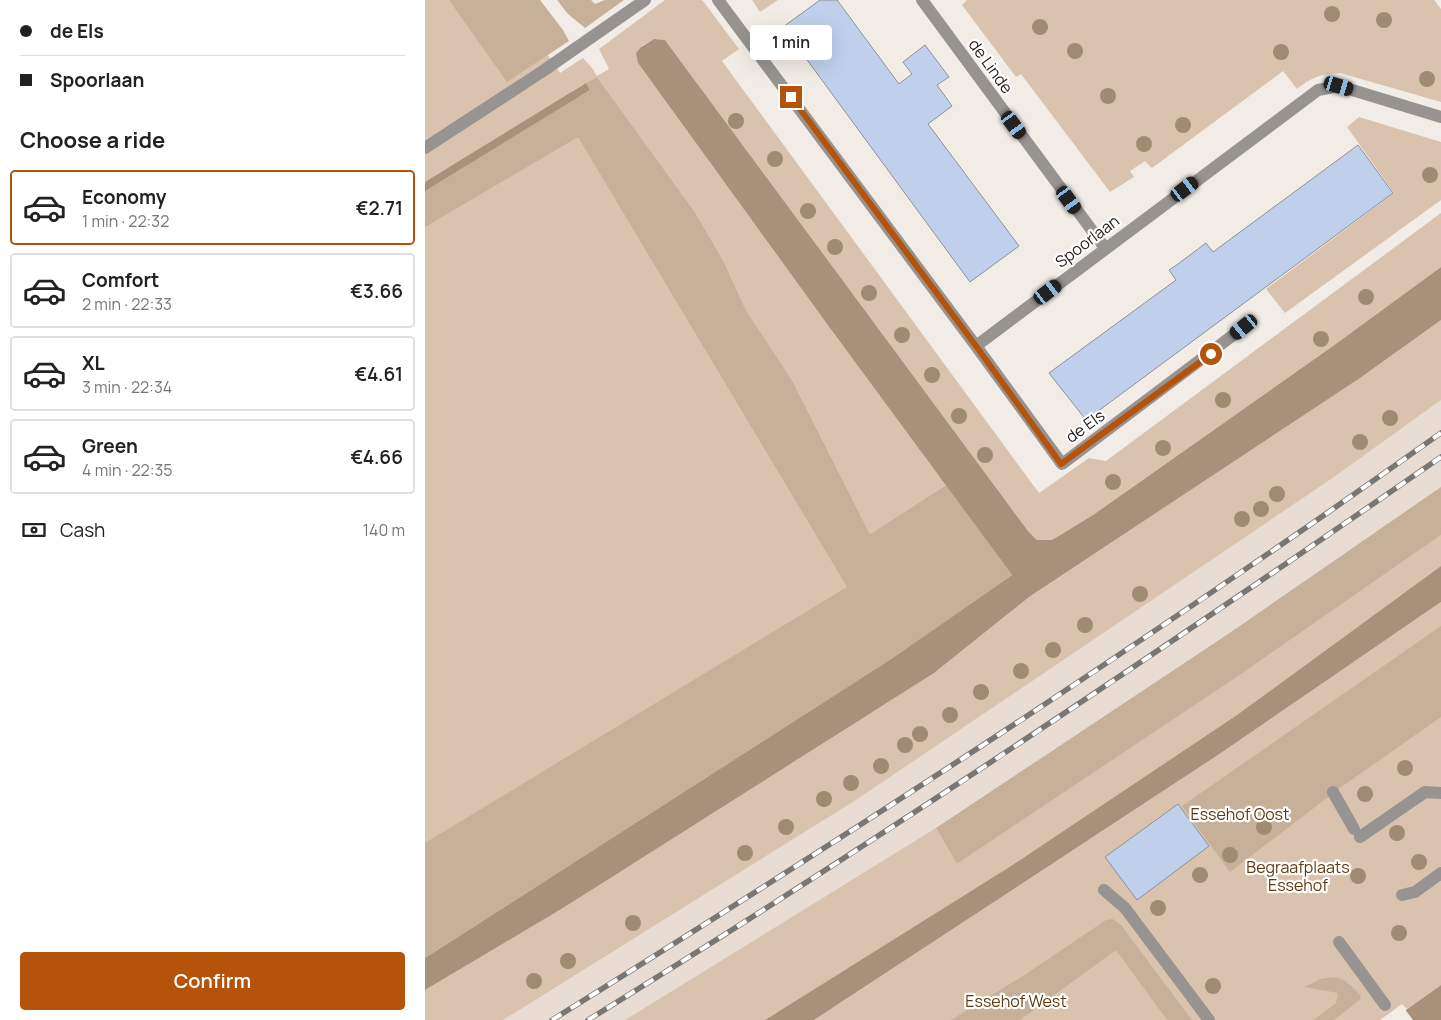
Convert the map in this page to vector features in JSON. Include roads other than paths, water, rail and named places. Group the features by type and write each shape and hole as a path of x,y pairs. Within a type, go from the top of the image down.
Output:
{"street":[{"path":"425,148 543,71 645,0"},
{"path":"718,0 976,346"},
{"name":"de Linde","path":"922,0 1105,248"},
{"name":"Spoorlaan","path":"976,346 1318,90 1339,86 1441,117"},
{"name":"de Els","path":"976,346 1061,464 1244,327"},
{"path":"1333,792 1357,833 1425,792 1441,794"},
{"path":"1402,895 1415,892 1441,874"},
{"path":"1104,890 1125,908 1209,1020"},
{"path":"1339,942 1385,1005"}],"railway":[{"path":"552,1020 778,878 1112,660 1441,433"},
{"path":"588,1020 912,814 1125,673 1441,457"}],"park label":[{"name":"Essehof Oost","path":"1240,814"},
{"name":"Begraafplaats Essehof","path":"1298,876"},
{"name":"Essehof West","path":"1016,1001"}]}
